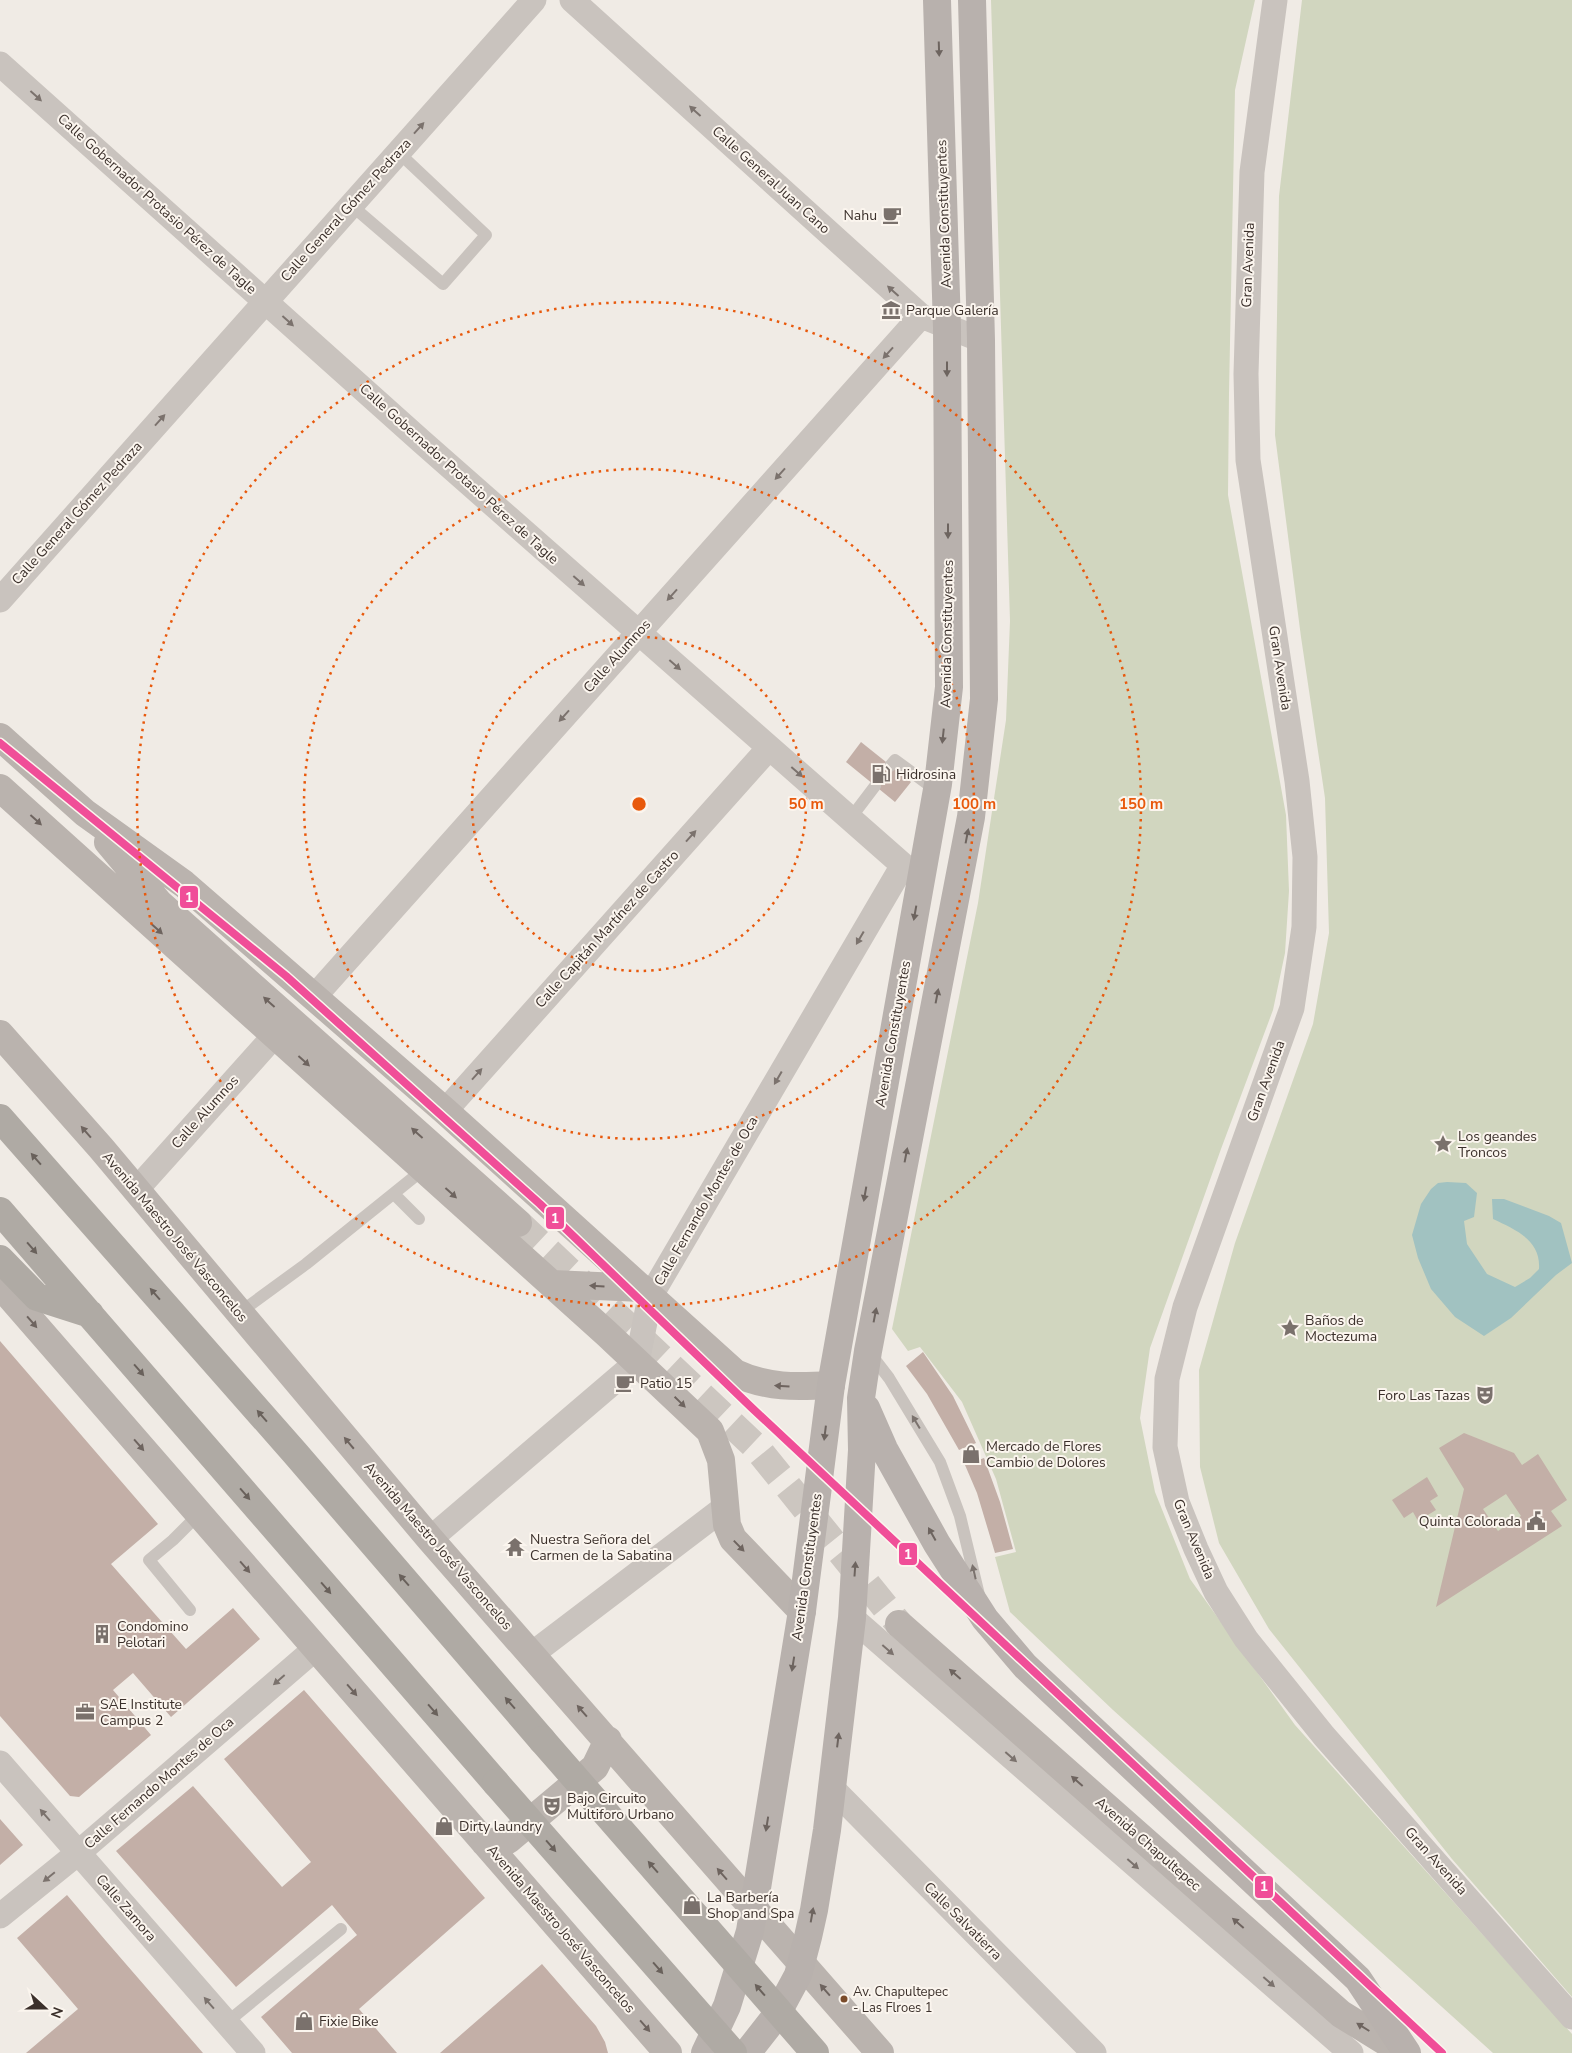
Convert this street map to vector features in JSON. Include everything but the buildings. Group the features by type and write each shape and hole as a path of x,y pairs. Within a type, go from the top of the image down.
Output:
{"highway":[{"path":"0,1118 288,1445 814,2053"},
{"path":"0,1211 733,2053"},
{"path":"0,1259 37,1297 92,1315"}],"main road":[{"name":"Avenida Constituyentes","path":"705,2053 727,2006 750,1931 802,1611 831,1385 912,873 937,792 949,687 947,328 938,0"},
{"path":"747,2053 776,2016 789,1994 801,1963 814,1910 832,1788 852,1618 862,1450 861,1398 868,1351 971,817 984,699 981,340 972,0"},
{"path":"861,1398 884,1449 937,1544 985,1619 1025,1666 1358,1979 1406,2053"}],"street":[{"name":"Calle General Gómez Pedraza","path":"0,600 534,0"},
{"name":"Calle General Juan Cano","path":"572,0 920,316 981,340"},
{"name":"Gran Avenida","path":"1275,0 1252,172 1246,374 1248,460 1297,781 1305,857 1304,927 1292,1008 1184,1307 1167,1379 1165,1447 1177,1502 1196,1549 1216,1592 1246,1639 1324,1736 1572,2017"},
{"name":"Calle Gobernador Protasio Pérez de Tagle","path":"0,64 638,633 912,873"},
{"name":"Calle Alumnos","path":"314,997 920,316"},
{"path":"0,737 85,813 184,884 445,1111 735,1373 753,1381 771,1385 802,1387 831,1385"},
{"name":"Calle Capitán Martínez de Castro","path":"445,1111 770,748"},
{"path":"0,788 552,1284 710,1431 721,1460 724,1508 727,1525 733,1539 802,1611"},
{"path":"85,813 159,903 518,1223"},
{"name":"Calle Fernando Montes de Oca","path":"637,1362 646,1292 912,873"},
{"name":"Avenida Maestro José Vasconcelos","path":"0,1034 136,1190 430,1539 608,1740 753,1910 880,2053"},
{"name":"Calle Alumnos","path":"136,1190 275,1035"},
{"path":"552,1284 646,1292"},
{"name":"Avenida Maestro José Vasconcelos","path":"0,1285 668,2053"},
{"path":"430,1539 637,1362"},
{"path":"532,1654 724,1508"},
{"name":"Avenida Chapultepec","path":"852,1618 1351,2053"},
{"name":"Avenida Chapultepec","path":"898,1624 1342,2014 1406,2053"},
{"name":"Calle Fernando Montes de Oca","path":"0,1916 78,1853 316,1648"},
{"path":"485,1843 508,1840 595,1767 608,1740"},
{"name":"Calle Zamora","path":"0,1763 252,2053"},
{"name":"Calle Salvatierra","path":"832,1788 1094,2053"}],"lane":[{"path":"351,205 443,284 486,235 398,152"},
{"path":"890,766 896,760 937,792"},
{"path":"850,819 876,786"},
{"path":"239,1314 424,1169"},
{"path":"394,1194 419,1218"},
{"path":"868,1351 889,1378 940,1462 960,1516 985,1619"},
{"path":"190,1610 149,1560 173,1540 199,1514"},
{"path":"226,2023 341,1929"}],"green space":[{"path":"991,0 1255,0 1235,90 1228,495 1286,815 1289,891 1285,953 1273,1010 1150,1348 1140,1418 1155,1492 1190,1579 1295,1725 1572,2034 1572,2053 1493,2053 1113,1710 1010,1612 995,1557 1016,1552 996,1479 962,1402 920,1347 908,1351 892,1329 978,903 1006,720 1010,621"},
{"path":"1302,0 1572,0 1572,1997 1452,1859 1269,1629 1219,1543 1200,1467 1199,1370 1235,1243 1313,1024 1329,933 1325,798 1301,637 1275,435 1279,196"}],"water":[{"path":"1438,1183 1466,1183 1477,1193 1474,1217 1464,1221 1467,1244 1487,1274 1515,1287 1530,1278 1539,1269 1539,1259 1531,1243 1518,1232 1493,1219 1492,1199 1504,1199 1549,1216 1561,1223 1572,1263 1556,1275 1511,1318 1484,1336 1455,1317 1431,1289 1418,1258 1412,1235 1421,1204 1431,1189"}],"tunnel":[{"path":"518,1223 756,1447 899,1624"}],"metro line":[{"name":"1","path":"0,743 286,976 540,1204 752,1408 1442,2053"}],"place":[{"name":"Nahu","path":"892,215"},
{"name":"Parque Galería","path":"891,310"},
{"name":"Hidrosina","path":"881,774"},
{"name":"Los geandes Troncos","path":"1443,1144"},
{"name":"Baños de Moctezuma","path":"1290,1328"},
{"name":"Patio 15","path":"625,1383"},
{"name":"Foro Las Tazas","path":"1485,1395"},
{"name":"Mercado de Flores Cambio de Dolores","path":"971,1454"},
{"name":"Quinta Colorada","path":"1536,1521"},
{"name":"Nuestra Señora del Carmen de la Sabatina","path":"515,1547"},
{"name":"Condomino Pelotari","path":"102,1634"},
{"name":"SAE Institute Campus 2","path":"85,1712"},
{"name":"Bajo Circuito Multiforo Urbano","path":"552,1806"},
{"name":"Dirty laundry","path":"444,1826"},
{"name":"La Barbería Shop and Spa","path":"692,1905"},
{"name":"Av. Chapultepec - Las Flroes 1","path":"844,1999"},
{"name":"Fixie Bike","path":"304,2021"}]}
